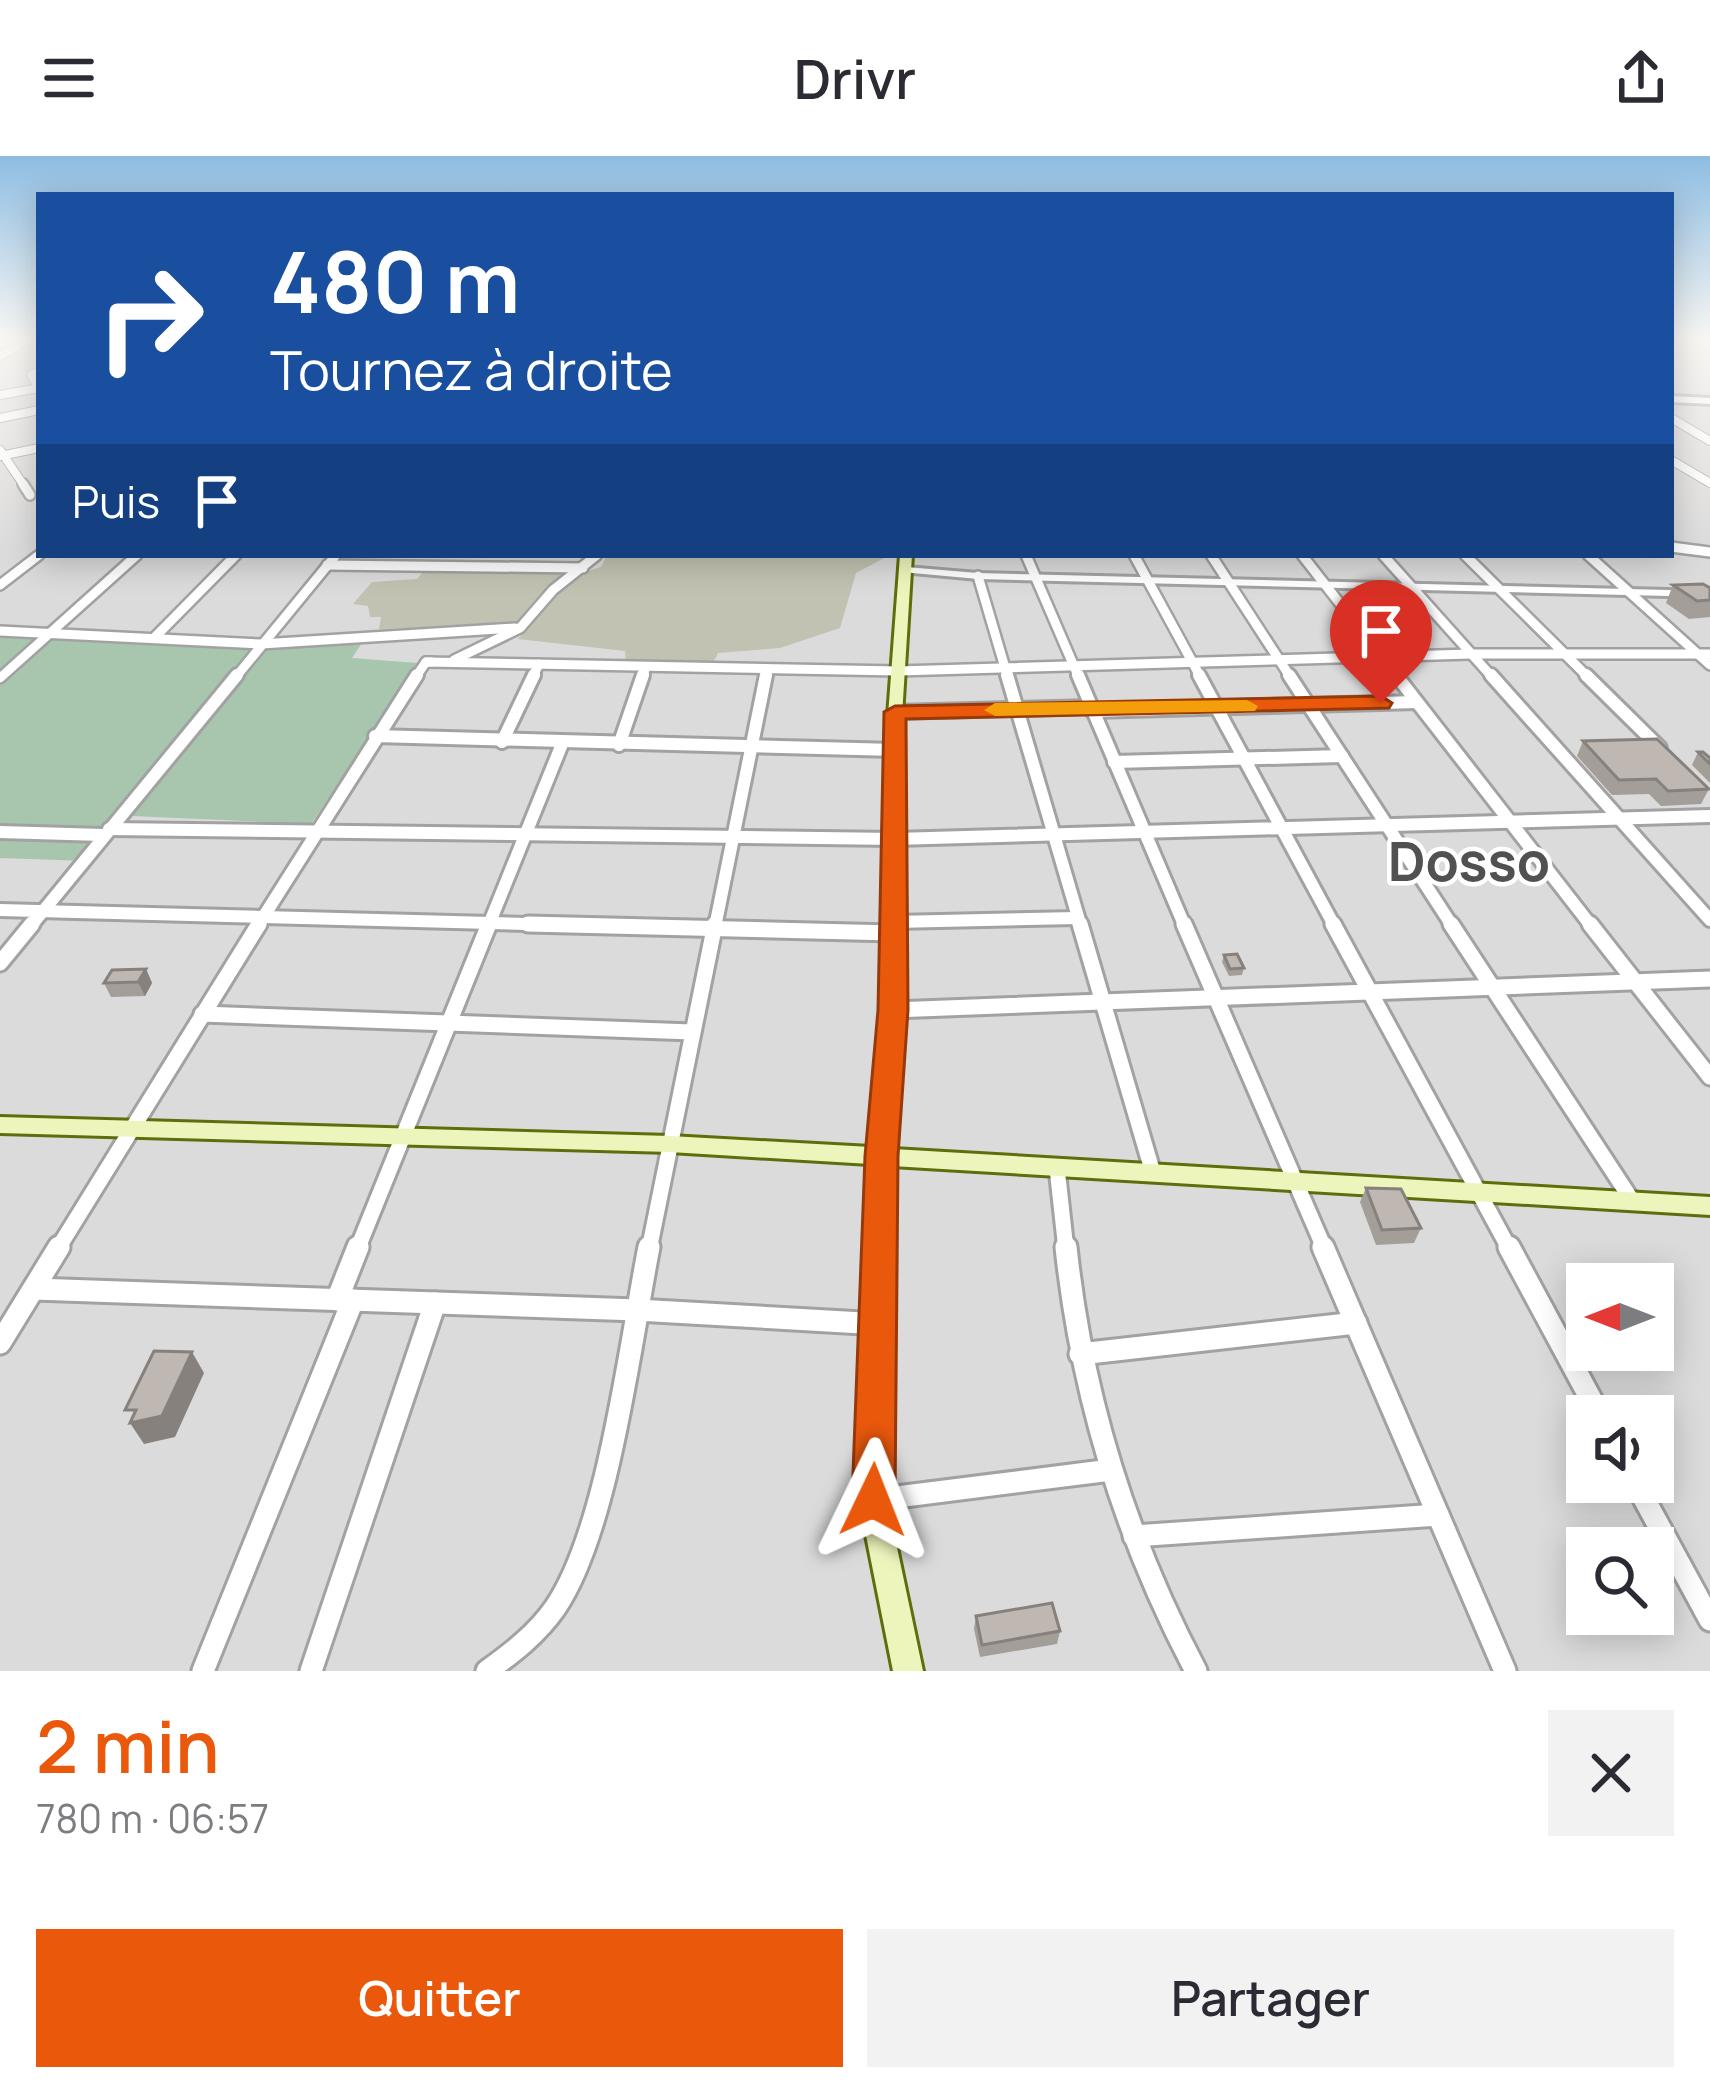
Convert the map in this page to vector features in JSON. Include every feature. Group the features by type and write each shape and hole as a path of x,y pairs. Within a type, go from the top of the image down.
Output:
{"main road":[{"path":"906,562 895,712 893,1010 881,1156 873,1500 908,1671"},
{"path":"0,1125 670,1144 1710,1207"}],"street":[{"path":"0,418 36,411"},
{"path":"1674,420 1710,441"},
{"path":"30,495 1,453 36,448"},
{"path":"1674,462 1710,483"},
{"path":"1674,547 1710,552"},
{"path":"0,585 36,557"},
{"path":"0,678 134,558"},
{"path":"154,638 233,558"},
{"path":"0,963 334,558"},
{"path":"426,662 461,659 520,628 553,590 594,558"},
{"path":"1027,558 1504,1671"},
{"path":"1136,558 1589,1395"},
{"path":"1213,558 1633,1202"},
{"path":"1304,558 1710,1077"},
{"path":"1386,558 1710,920"},
{"path":"1469,558 1678,766"},
{"path":"1592,558 1705,653 1710,665"},
{"path":"906,562 978,576 1710,594"},
{"path":"327,566 583,568"},
{"path":"978,576 1153,1173"},
{"path":"0,631 261,644 520,628"},
{"path":"426,662 898,671 1470,654 1705,653"},
{"path":"3,1334 268,916 375,736 426,662"},
{"path":"502,742 539,664"},
{"path":"620,745 646,668"},
{"path":"488,1671 514,1654 560,1608 580,1563 637,1310 767,669"},
{"path":"895,712 1417,702"},
{"path":"375,736 895,750"},
{"path":"203,1671 404,1137 562,744"},
{"path":"1114,762 1342,756"},
{"path":"0,832 317,829 895,839 1710,816"},
{"path":"0,910 713,928 894,927 1077,918"},
{"path":"893,1010 1710,979"},
{"path":"202,1014 692,1031"},
{"path":"1058,1168 1080,1354 1111,1470 1170,1624 1196,1671"},
{"path":"34,1289 637,1310 880,1324"},
{"path":"311,1671 435,1303"},
{"path":"1080,1354 1356,1323"},
{"path":"873,1500 1111,1470"},
{"path":"1646,1503 1710,1620"},
{"path":"1134,1536 1438,1515"}],"shaded area":[{"path":"0,410 36,410 36,558 1674,558 1674,410 1710,410 1710,1671 0,1671"},
{"path":"606,558 884,558 856,573 840,628 780,648 718,653 712,665 626,662 625,651 518,639 531,624 379,629 381,617 370,617 368,606 353,604 372,582 417,579 429,565 588,571 601,567"}],"green space":[{"path":"0,634 364,640 352,658 418,663 311,824 131,816 86,861 0,858"}],"building":[{"path":"1673,585 1710,588 1710,600 1697,601"},
{"path":"1369,654 1380,654 1390,666 1378,666"},
{"path":"1657,739 1709,789 1668,791 1656,779 1619,780 1583,741"},
{"path":"1237,954 1244,968 1230,969 1224,955"},
{"path":"146,969 138,982 104,983 112,970"},
{"path":"1366,1188 1401,1189 1421,1228 1382,1230"},
{"path":"154,1351 192,1352 162,1416 130,1423 136,1410 125,1410"},
{"path":"1052,1603 1060,1631 982,1645 976,1616"}],"slow traffic":[{"path":"995,710 1247,706"}],"district":[{"name":"Dosso","path":"1469,862"}],"route":[{"path":"873,1500 881,1156 893,1010 895,712 1381,703"}]}
